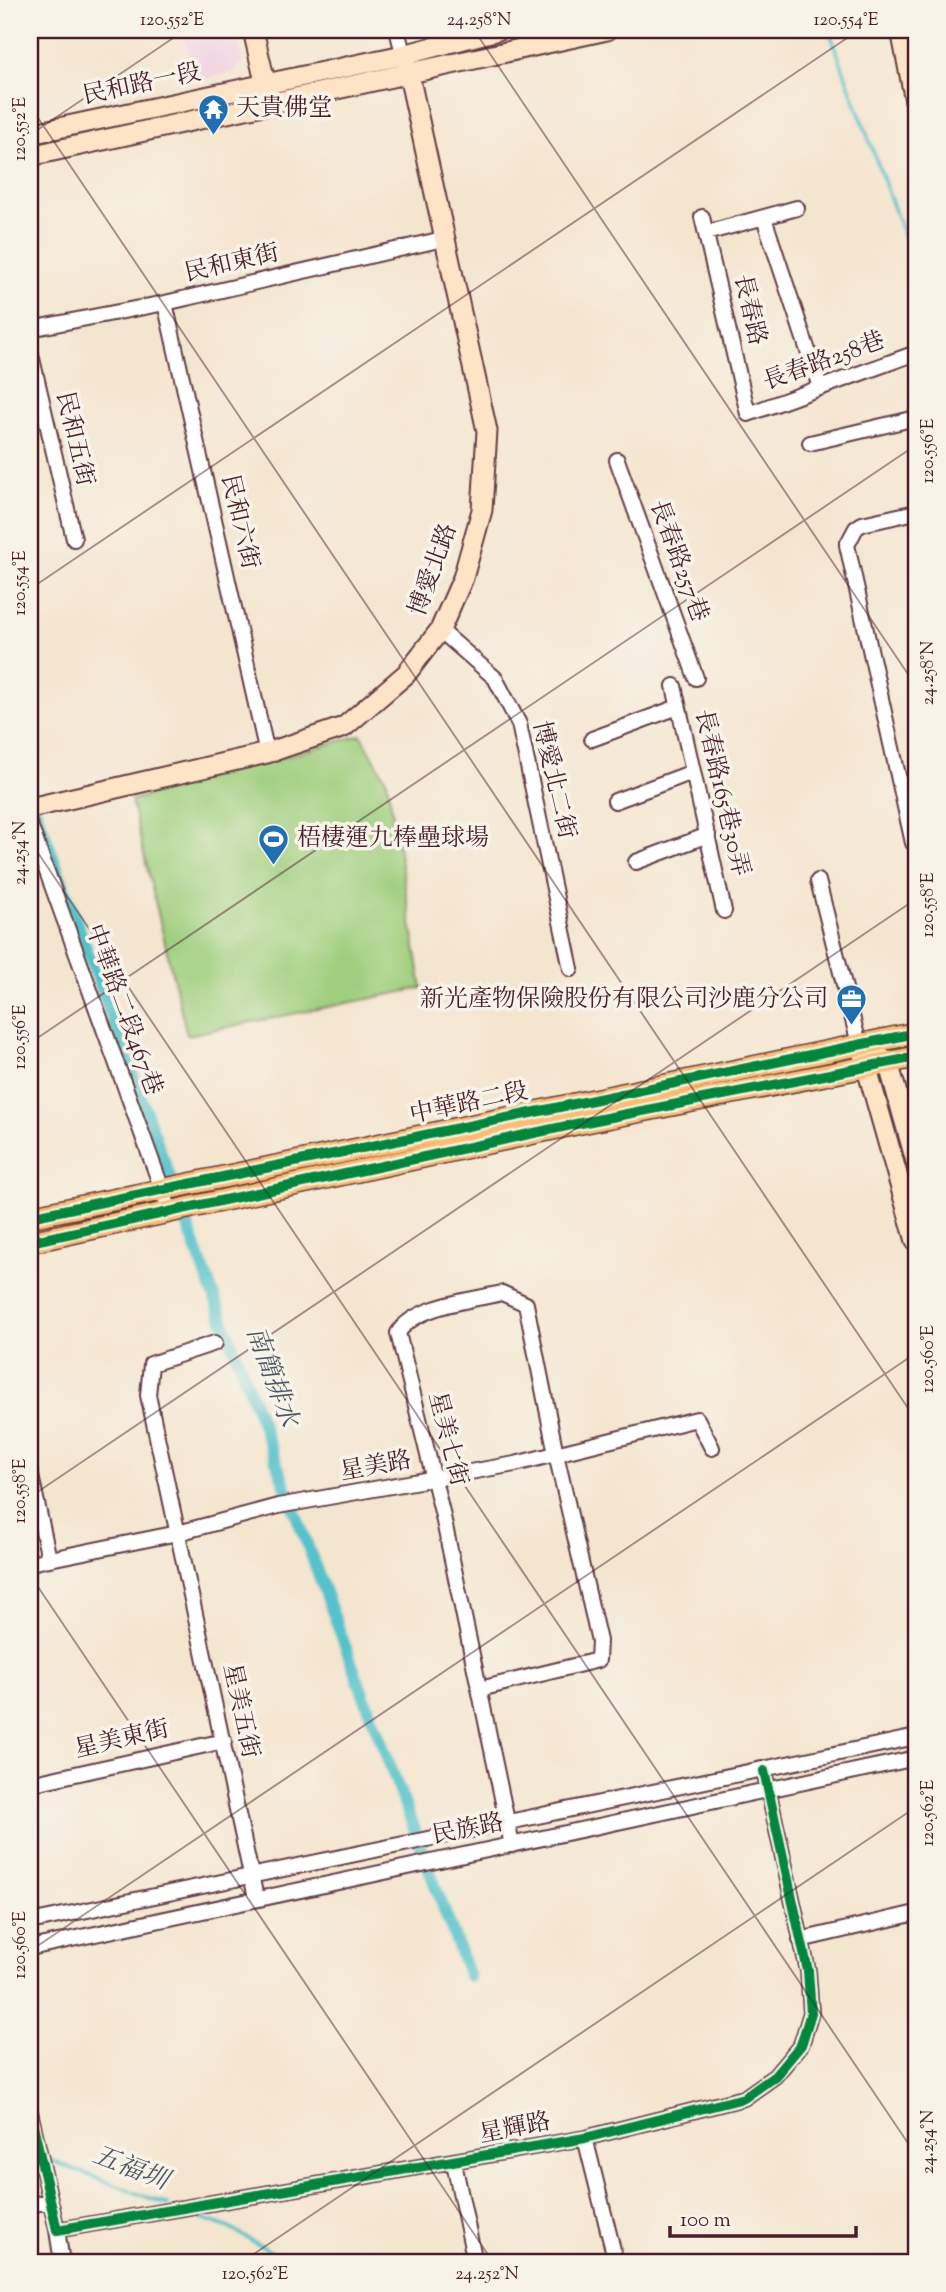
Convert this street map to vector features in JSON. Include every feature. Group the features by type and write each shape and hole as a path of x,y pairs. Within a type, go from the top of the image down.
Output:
{"main road":[{"name":"中華路二段","path":"30,1217 916,1033"},
{"name":"中華路二段","path":"30,1242 916,1057"}],"street":[{"path":"253,30 270,103"},
{"path":"397,30 410,75"},
{"name":"民和路一段","path":"30,134 403,55 498,30"},
{"name":"民和路一段","path":"30,156 607,30"},
{"path":"901,30 916,106"},
{"name":"博愛北路","path":"30,808 268,753 344,727 406,674 440,630 463,578 482,510 487,431 443,239 410,75"},
{"path":"706,233 797,208"},
{"name":"長春路","path":"702,216 748,414"},
{"path":"764,218 820,387"},
{"name":"民和東街","path":"30,329 165,303 443,239"},
{"name":"民和六街","path":"165,303 268,753"},
{"name":"民和五街","path":"30,350 74,538"},
{"name":"長春路258巷","path":"748,414 916,353"},
{"path":"810,443 916,418"},
{"name":"長春路257巷","path":"617,460 696,678"},
{"path":"914,843 848,545 856,528 862,524 916,512"},
{"name":"博愛北二街","path":"440,630 495,678 519,724 571,969"},
{"name":"長春路165巷30弄","path":"674,686 724,911"},
{"path":"592,739 678,707"},
{"path":"615,801 693,772"},
{"name":"中華路二段467巷","path":"30,825 170,1211"},
{"path":"636,862 708,835"},
{"path":"818,881 859,1044 878,1064 916,1161"},
{"path":"878,1064 916,1241"},
{"name":"星美七街","path":"512,1845 480,1689 398,1333 404,1322 420,1314 502,1293 526,1304 556,1454"},
{"name":"星美五街","path":"215,1343 151,1364 148,1395 256,1898"},
{"name":"星美路","path":"30,1563 178,1533 278,1506 432,1480 556,1454 697,1419 712,1448"},
{"path":"480,1689 598,1660 599,1641 556,1454"},
{"path":"30,1471 49,1559"},
{"name":"民族路","path":"30,1922 251,1878 916,1737"},
{"name":"星美東街","path":"30,1784 224,1741"},
{"name":"民族路","path":"30,1948 916,1758"},
{"name":"星輝路","path":"57,2230 454,2163 585,2138 744,2098 775,2077 801,2045 811,2013 808,1971 764,1770"},
{"path":"800,1940 916,1913"},
{"path":"30,2112 62,2262"},
{"path":"585,2138 616,2262"},
{"path":"454,2163 475,2262"},
{"path":"30,2205 50,2201"}],"shaded area":[{"path":"181,30 235,30 243,62 232,73 198,80"}],"green space":[{"name":"梧棲運九棒壘球場","path":"361,735 387,781 422,988 187,1035 131,800"}],"waterway":[{"path":"829,30 916,269"},
{"name":"南簡排水","path":"30,794 196,1248 469,1976"},
{"name":"五福圳","path":"44,2158 168,2205"},
{"name":"五福圳","path":"188,2213 227,2227 290,2262"}],"cycle path":[{"path":"30,1217 916,1033"},
{"path":"30,1242 576,1124 916,1057"},
{"path":"30,2112 57,2230 585,2138 744,2098 775,2076 801,2045 811,2013 808,1971 764,1771"}],"place":[{"name":"天貴佛堂","path":"213,136"},
{"name":"梧棲運九棒壘球場","path":"274,866"},
{"name":"新光產物保險股份有限公司沙鹿分公司","path":"851,1027"}]}
